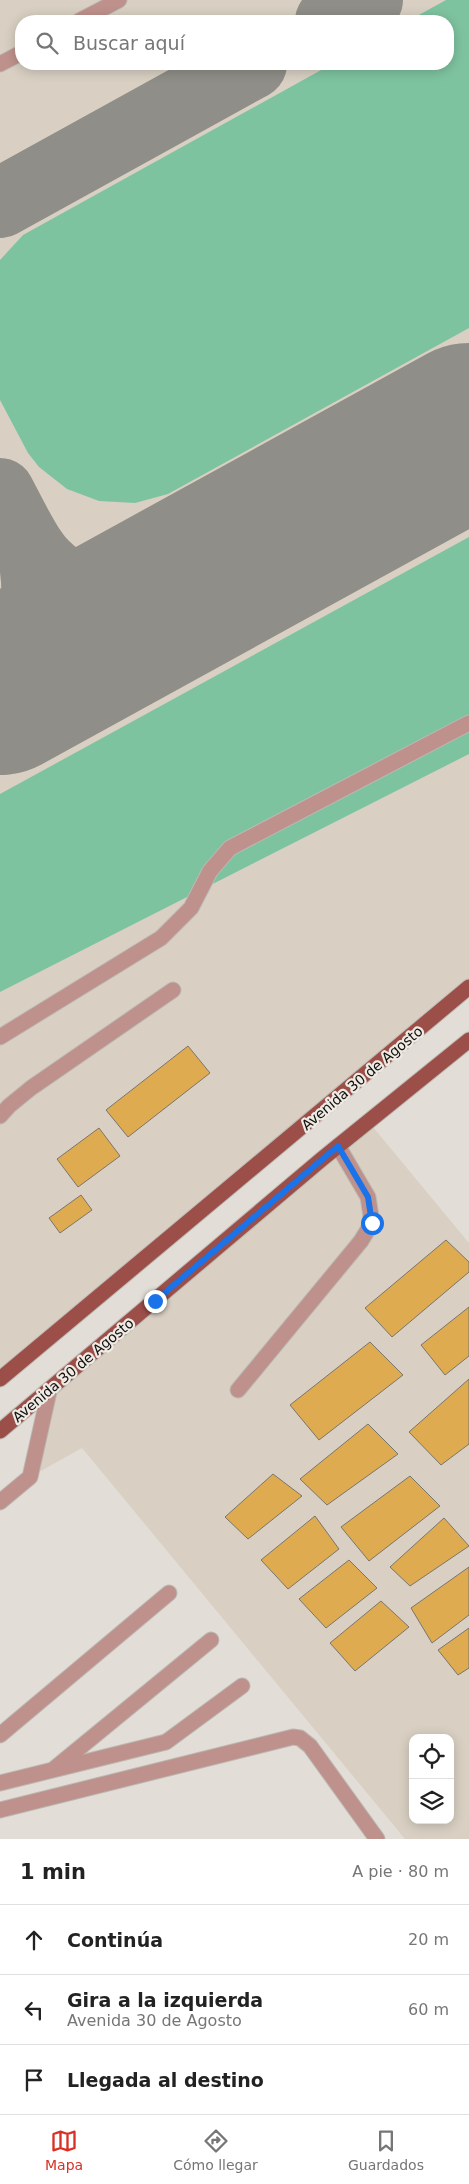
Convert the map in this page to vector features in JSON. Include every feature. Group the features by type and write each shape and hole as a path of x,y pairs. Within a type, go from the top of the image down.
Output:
{"main road":[{"name":"Avenida 30 de Agosto","path":"0,1379 469,987"},
{"name":"Avenida 30 de Agosto","path":"0,1431 49,1392 338,1146 469,1040"}],"street":[{"path":"90,15 119,0"},
{"path":"0,64 15,56"},
{"path":"0,1037 161,938 191,908 210,871 230,848 469,723"},
{"path":"0,1116 8,1106 31,1088 173,990"},
{"path":"238,1390 361,1241 372,1223 368,1197 338,1146"},
{"path":"0,1502 30,1477 49,1392"},
{"path":"0,1735 169,1593"},
{"path":"52,1770 211,1640"},
{"path":"0,1783 166,1742 242,1686"},
{"path":"0,1810 293,1737 300,1738 310,1746 377,1839"}],"shaded area":[{"path":"0,0 469,0 469,987 0,1379"},
{"path":"368,1121 469,1243 469,1839 405,1839 82,1448 30,1477 49,1392"}],"green space":[{"path":"446,0 469,0 469,328 168,494 135,503 99,501 67,489 39,467 28,453 0,400 0,260 23,235 321,70 454,70 454,15 419,15"},
{"path":"469,537 469,754 0,992 0,794"}],"building":[{"path":"188,1046 210,1073 128,1137 106,1110"},
{"path":"99,1128 120,1156 78,1187 57,1159"},
{"path":"81,1195 92,1210 60,1233 49,1218"},
{"path":"446,1240 469,1262 469,1272 392,1337 365,1308"},
{"path":"469,1307 469,1356 445,1375 421,1345"},
{"path":"370,1342 403,1375 319,1440 290,1405"},
{"path":"469,1379 469,1444 441,1465 409,1432"},
{"path":"368,1424 398,1454 327,1505 300,1479"},
{"path":"273,1474 302,1496 248,1539 225,1517"},
{"path":"410,1476 440,1506 369,1561 341,1527"},
{"path":"315,1516 339,1549 288,1589 261,1560"},
{"path":"444,1518 469,1546 410,1586 390,1567"},
{"path":"349,1560 377,1588 326,1628 299,1599"},
{"path":"469,1567 469,1615 432,1643 411,1608"},
{"path":"381,1601 409,1627 355,1671 330,1643"},
{"path":"469,1628 469,1668 458,1675 438,1650"}],"taxiway":[{"path":"341,15 368,0"},
{"path":"0,203 241,70"},
{"path":"0,493 32,551 45,567 60,579 95,595 114,598 134,599 173,593"},
{"path":"0,685 22,654 34,622 36,588 32,551"}],"runway":[{"path":"0,688 469,430"}],"route":[{"path":"155,1301 338,1146 368,1197 372,1223"}]}
